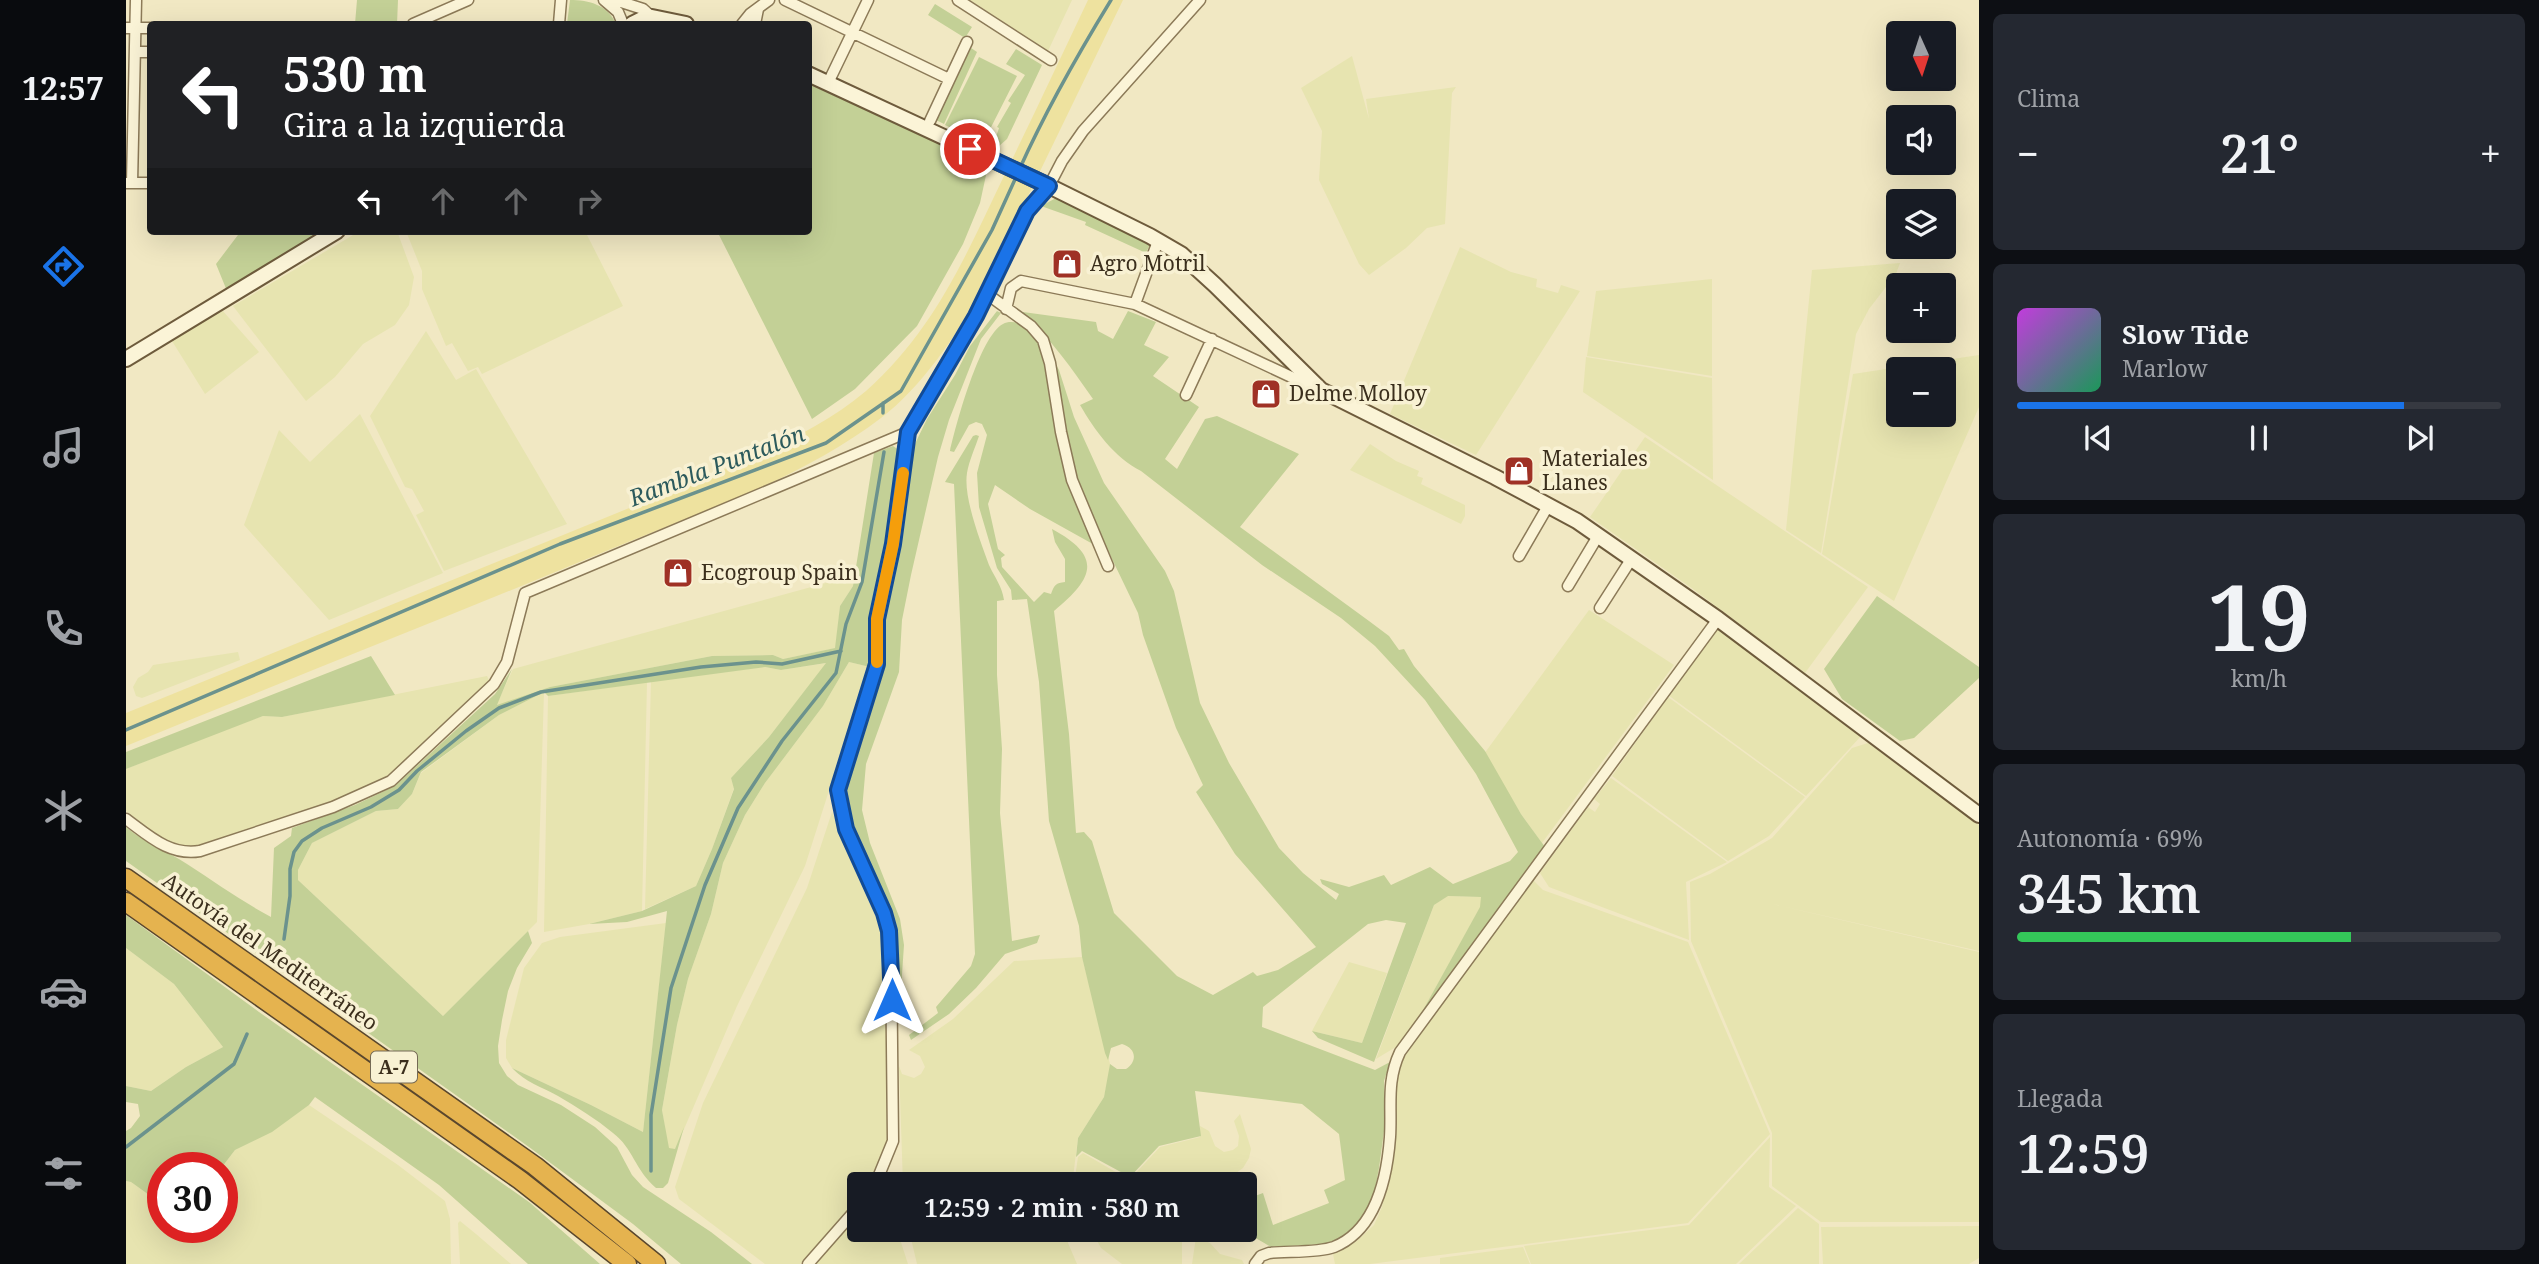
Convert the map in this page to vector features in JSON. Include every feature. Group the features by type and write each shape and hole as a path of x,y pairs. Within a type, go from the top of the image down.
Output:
{"highway":[{"name":"Autovía del Mediterráneo","path":"126,878 535,1166 656,1264"},
{"name":"Autovía del Mediterráneo","path":"126,902 520,1180 627,1264"}],"street":[{"path":"136,0 131,28 135,52 129,183 147,184"},
{"path":"420,21 468,0"},
{"path":"559,21 561,0"},
{"path":"604,0 618,12 622,21"},
{"path":"615,0 643,9 662,21"},
{"path":"785,0 949,79"},
{"path":"828,83 868,0"},
{"path":"958,0 1051,60"},
{"path":"880,1172 893,1141 891,950 884,913 846,829 838,790 877,664 877,619 893,544 908,432 987,295 1027,211 1083,131 1200,0"},
{"path":"744,21 763,4"},
{"path":"756,21 763,4"},
{"path":"638,21 644,18 662,21"},
{"path":"930,121 967,42"},
{"path":"135,52 147,52"},
{"path":"812,76 1046,185 1181,254 1321,390"},
{"path":"126,359 330,235"},
{"path":"1135,304 1158,241"},
{"path":"1006,309 1011,288 1021,281 1135,304 1321,390 1495,477 1598,536 1718,618 1979,815"},
{"path":"987,295 1031,326 1043,340 1050,363 1072,480 1108,566"},
{"path":"1186,395 1212,339"},
{"path":"126,819 165,847 185,853 200,851 333,807 391,781 494,684 507,662 524,593 908,432"},
{"path":"1519,556 1548,506"},
{"path":"1567,586 1598,536"},
{"path":"1600,608 1632,558"},
{"path":"1255,1264 1261,1256 1269,1253 1332,1247 1355,1235 1369,1218 1380,1194 1390,1139 1392,1068 1400,1052 1718,618"},
{"path":"808,1264 847,1220"}],"shaded area":[{"path":"970,0 1072,0 1048,51"},
{"path":"1352,56 1369,119 1366,99 1456,87 1452,93 1445,224 1427,228 1406,248 1369,275 1359,264 1319,180 1322,131 1301,88"},
{"path":"353,235 398,235 414,277 409,305 395,325 363,344 335,377 306,401 233,306"},
{"path":"408,235 587,235 623,306 482,374 478,367 468,371 452,343 446,346 422,289 422,271"},
{"path":"1460,247 1511,272 1537,279 1536,287 1558,293 1561,285 1580,291 1476,455 1390,414"},
{"path":"1900,263 1896,273 1886,273 1886,287 1869,309 1856,334 1821,553 1786,530 1812,270"},
{"path":"1712,279 1712,376 1587,356 1596,291"},
{"path":"222,310 259,352 205,394 172,341"},
{"path":"426,331 456,380 476,369 567,524 444,571 416,515 424,511 412,489 405,487 370,416"},
{"path":"1979,355 1979,407 1894,601 1822,554 1853,374 1886,369 1886,427 1956,427 1956,358"},
{"path":"1586,357 1712,378 1713,480 1583,392"},
{"path":"360,414 443,573 329,620 244,525 279,430 310,462"},
{"path":"1645,437 1868,587 1805,673 1693,589 1590,517"},
{"path":"1370,444 1396,461 1419,471 1417,476 1423,478 1421,484 1465,505 1465,516 1461,524 1350,470"},
{"path":"855,575 853,586 840,606 836,648 783,659 773,655 712,656 550,687 496,706 513,669"},
{"path":"1589,610 1674,665 1542,843 1484,754"},
{"path":"1718,628 1862,735 1806,796 1668,695"},
{"path":"238,652 240,660 142,698 136,696 133,687 138,678 153,665"},
{"path":"849,662 870,667 868,679 805,866 737,1006 675,1150 668,1148 662,1110 677,1025 688,979 711,914 723,863 745,815 765,783 823,706"},
{"path":"827,663 769,737 731,778 734,788 696,886 645,909 651,681 765,667 781,670"},
{"path":"487,676 489,680 400,768 381,780 332,801 199,846 187,847 168,843 126,811 126,769 206,737 263,716 282,717"},
{"path":"647,682 642,911 544,932 548,696"},
{"path":"544,692 537,922 443,1016 298,880 298,870 312,843 376,811 398,809 412,794 421,773 499,715"},
{"path":"1668,697 1805,797 1769,836 1728,861 1612,776"},
{"path":"1868,743 1979,825 1979,951 1773,904 1979,952 1979,1222 1821,1222 1772,1186 1772,1133 1691,941 1690,882 1710,874 1772,838 1852,748"},
{"path":"1611,778 1727,862 1686,882 1689,940 1549,887 1540,873 1588,807 1595,812 1600,804 1594,799"},
{"path":"832,812 868,888 885,933 887,1145 875,1172 847,1172 847,1211 800,1264 765,1264 679,1199 675,1187 703,1103 807,888"},
{"path":"1532,879 1543,890 1688,942 1770,1134 1688,1223 1370,1264 1335,1264 1333,1254 1357,1241 1374,1225 1382,1207 1396,1126 1393,1093 1400,1063"},
{"path":"1447,896 1481,897 1481,906 1417,1021 1399,1045 1376,1059 1434,905"},
{"path":"666,923 643,1132 512,1068 506,1058 506,1040 524,968 542,943 560,937"},
{"path":"126,948 174,984 223,1047 186,1067 151,1091 126,1086"},
{"path":"1082,957 1110,1064 1104,1097 1078,1138 1074,1172 903,1172 899,1066 902,1074 914,1078 921,1074 925,1067 920,1056 909,1050 953,1019 1014,961"},
{"path":"1349,962 1387,973 1362,1043 1312,1031"},
{"path":"309,1105 398,1165 445,1201 450,1219 451,1264 126,1264 126,1181 147,1194 147,1243 238,1243 238,1152 233,1152 272,1131"},
{"path":"1240,1114 1251,1149 1249,1158 1237,1172 1137,1172 1160,1147 1200,1137 1200,1126 1209,1131 1215,1146 1224,1152 1233,1150 1238,1146 1239,1136 1234,1121"},
{"path":"1770,1137 1769,1187 1796,1206 1736,1264 1531,1264 1524,1246 1689,1225"},
{"path":"1083,1153 1116,1172 1076,1172 1078,1157"},
{"path":"1798,1208 1819,1224 1819,1264 1739,1264"},
{"path":"460,1221 511,1264 460,1264"},
{"path":"1979,1226 1979,1258 1969,1264 1823,1264 1821,1227"},
{"path":"847,1228 847,1242 901,1242 908,1264 815,1264"},
{"path":"912,1242 1068,1242 1077,1264 917,1264"},
{"path":"1098,1242 1182,1242 1182,1264 1122,1264 1101,1248"},
{"path":"1195,1242 1208,1242 1220,1254 1242,1260 1244,1264 1192,1264"},
{"path":"1523,1247 1530,1264 1440,1264 1440,1258"}],"green space":[{"path":"357,0 398,0 397,21 355,21"},
{"path":"570,0 597,5 608,12 614,21 567,21"},
{"path":"935,4 972,27 965,38 928,15"},
{"path":"971,48 977,52 944,124 936,120"},
{"path":"1016,49 1042,65 1007,139 998,147 989,144 992,136 996,137 997,127 1011,103 1008,101 1025,75 1006,64"},
{"path":"979,57 1017,76 983,143 945,125"},
{"path":"812,85 988,166 980,203 963,244 917,326 855,389 812,419 719,235 812,235"},
{"path":"1056,198 1150,244 1146,253 1085,225 1086,222 1041,206"},
{"path":"238,235 320,235 227,291 216,264"},
{"path":"997,311 1001,313 981,339 949,420 938,457 902,620 899,672 866,764 862,810 870,843 900,919 904,945 900,1004 894,1007 896,937 891,916 851,828 847,773 880,668 881,630 887,590 898,551 913,448 970,346"},
{"path":"1128,311 1156,322 1144,345 1169,357 1153,376 1199,407 1165,459 1177,469 1205,419 1217,416 1299,454 1240,527 1389,636 1399,650 1404,649 1414,666 1485,751 1521,814 1545,847 1417,1021 1480,907 1481,897 1448,896 1434,905 1374,1062 1318,1038 1312,1031 1362,1043 1406,923 1386,920 1368,924 1263,1007 1262,1027 1375,1070 1390,1062 1384,1081 1385,1124 1373,1200 1361,1219 1341,1238 1324,1244 1271,1247 1257,1239 1257,1195 1263,1193 1273,1225 1329,1203 1324,1190 1345,1180 1339,1134 1302,1104 1195,1091 1201,1136 1159,1146 1135,1172 1121,1172 1082,1151 1076,1157 1078,1138 1104,1097 1110,1064 1117,1069 1126,1069 1134,1055 1130,1048 1122,1044 1111,1048 1108,1060 1105,1053 1082,957 1079,926 1049,821 1039,682 1027,599 1012,600 1011,590 997,568 979,507 977,473 987,435 982,424 976,422 969,425 954,452 950,451 970,382 994,332 1005,323 1019,323 1029,329 1039,343 1048,376 1063,461 1071,490 1093,542 1030,509 995,485 988,504 998,549 1005,555 1001,558 1002,567 1034,602 1044,592 1051,594 1056,585 1065,582 1065,559 1055,542 1052,529 1069,539 1086,559 1084,578 1077,589 1054,611 1069,734 1076,833 1084,832 1092,841 1114,913 1177,976 1213,995 1253,972 1257,976 1278,970 1316,947 1235,854 1196,792 1203,785 1176,728 1143,635 1138,613 1088,509 1072,465 1053,359 1074,417 1104,483 1165,571 1174,591 1200,703 1229,763 1279,848 1303,873 1336,900 1339,894 1322,884 1320,879 1349,887 1384,875 1391,885 1430,867 1453,884 1510,861 1518,852 1476,774 1425,700 1375,646 1341,618 1262,565 1114,451 1080,405 1093,399 1069,365 1023,312 1096,322 1098,331 1113,339"},
{"path":"976,435 979,436 966,483 982,545 1004,600 997,601 997,675 1002,749 1000,813 1012,941 1040,935 1037,943 1005,954 949,1014 911,1040 909,1035 938,1013 936,1007 971,966 975,954 954,484 945,482"},
{"path":"893,446 899,450 899,470 875,609 872,661 870,667 849,662 823,706 765,783 745,815 723,863 711,914 688,979 677,1025 662,1110 669,1148 675,1149 684,1127 668,1183 663,1188 656,1188 649,1181 625,1145 607,1128 565,1100 528,1081 512,1068 643,1132 667,911 627,922 589,924 642,911 696,886 734,789 731,778 769,737 826,663 781,670 765,667 548,696 544,692 499,715 421,772 412,794 398,809 376,811 312,843 298,870 298,880 443,1016 528,931 532,943 517,968 508,991 498,1046 499,1063 507,1076 518,1085 561,1105 595,1127 617,1147 632,1175 643,1187 711,1232 752,1264 681,1264 633,1224 529,1147 126,861 126,827 271,917 274,848 291,836 292,828 355,805 395,786 495,694 512,669 497,705 550,687 712,656 773,655 783,659 835,648 840,606 853,586 874,453"},
{"path":"1877,596 1979,667 1979,678 1914,738 1900,741 1842,699 1824,669"},
{"path":"371,656 395,695 282,717 263,716 126,769 126,752"},
{"path":"126,915 529,1202 600,1264 528,1264 439,1185 315,1097 309,1105 272,1132 233,1152 147,1152 147,1194 126,1181 126,1131 140,1116 138,1104 126,1102 126,1086 151,1091 186,1067 223,1047 174,984 126,948"}],"sand":[{"path":"1088,0 1123,0 982,291 950,342 924,376 881,418 818,459 716,507 126,746 126,713 752,458 811,428 866,391 911,343 946,292"}],"waterway":[{"name":"Rambla Puntalón","path":"1020,168 1063,82 1111,0"},
{"name":"Rambla Puntalón","path":"126,730 560,544 826,443 901,391 992,230 1017,175"},
{"name":"Rambla Puntalón","path":"883,403 883,413"},
{"path":"651,1171 651,1115 671,988 705,885 738,808 782,741 836,673 846,624 862,582 884,452"},
{"path":"284,939 290,896 290,869 294,852 302,841 322,828 371,807 399,790 417,771 499,708 541,692 701,667 756,662 782,664 841,651"},
{"path":"126,1147 234,1064 247,1034"}],"slow traffic":[{"path":"877,662 877,619 893,544 903,473"}],"place":[{"name":"Agro Motril","path":"1067,264"},
{"name":"Delme Molloy","path":"1266,394"},
{"name":"Materiales Llanes","path":"1519,471"},
{"name":"Ecogroup Spain","path":"678,573"}],"route":[{"path":"892,1000 889,931 884,913 846,829 838,790 877,664 877,619 893,544 908,432 976,316 1027,211 1049,186 970,149"}]}
